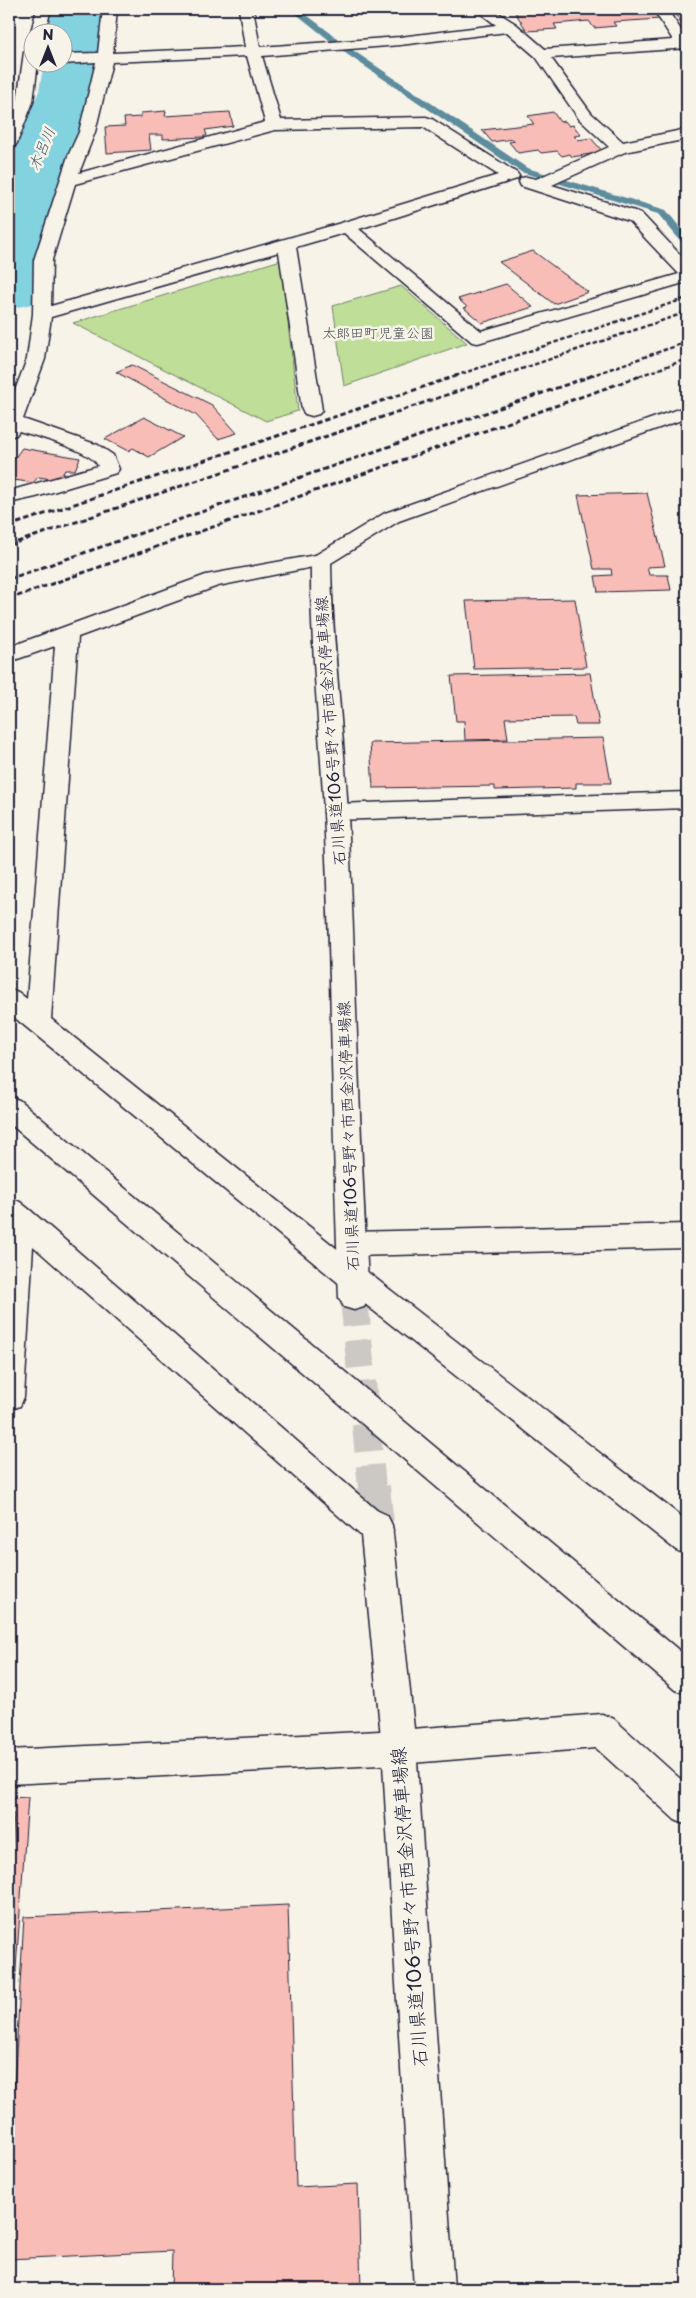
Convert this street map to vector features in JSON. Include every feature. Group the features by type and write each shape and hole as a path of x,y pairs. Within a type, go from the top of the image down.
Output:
{"street":[{"path":"41,22 44,9"},
{"path":"9,497 29,493 109,468 106,459 91,449 10,424 36,359 42,314 43,260 76,156 88,132 110,9"},
{"path":"246,9 253,52 274,125"},
{"path":"482,9 511,27 541,54 585,116 620,148"},
{"path":"660,9 685,44"},
{"path":"72,59 253,52 323,47 446,37 511,27"},
{"path":"541,54 685,44"},
{"path":"9,143 25,102 27,72"},
{"path":"68,181 274,125 426,122 511,176 545,181 635,217 687,272"},
{"path":"545,181 620,148 687,134"},
{"path":"42,314 347,227 511,176"},
{"path":"347,227 478,338 687,277"},
{"path":"287,244 312,410"},
{"path":"9,655 212,580 321,560 392,517 687,412"},
{"name":"石川県道106号野々市西金沢停車場線","path":"321,560 321,606 336,812 353,1287"},
{"path":"38,1022 67,634"},
{"path":"336,812 687,800"},
{"path":"9,999 353,1287 687,1540"},
{"path":"9,1108 687,1678"},
{"path":"9,1397 14,1214"},
{"name":"石川県道106号野々市西金沢停車場線","path":"14,1214 376,1527 399,1746 434,2289"},
{"path":"352,1244 687,1236"},
{"path":"9,1767 399,1746 602,1731 687,1808"}],"green space":[{"path":"281,260 298,411 266,421 73,323"},
{"name":"太郎田町児童公園","path":"401,286 467,343 344,386 333,306"}],"building":[{"path":"513,9 652,9 660,19 613,22 616,26 594,28 589,21 554,24 557,29 527,31"},
{"path":"674,9 687,9 687,29 684,29"},
{"path":"166,111 165,116 230,112 233,126 205,130 207,135 203,137 163,139 163,135 149,135 151,150 107,153 105,127 125,126 124,118 141,117 141,113"},
{"path":"553,112 560,122 565,121 569,126 573,125 581,135 574,136 578,140 591,138 603,152 572,157 570,154 562,156 557,151 541,153 538,150 518,153 509,142 515,141 513,139 492,142 482,130 534,124 528,116"},
{"path":"533,251 588,292 554,304 499,262"},
{"path":"506,284 533,307 482,323 464,308 467,307 458,299"},
{"path":"132,365 212,405 237,433 218,439 196,415 116,372"},
{"path":"144,417 183,437 149,457 133,448 128,451 105,439"},
{"path":"22,448 80,458 75,470 65,470 59,480 38,477 33,483 9,479 9,466"},
{"path":"647,493 665,566 647,567 649,575 668,575 671,590 598,592 595,576 612,575 611,569 594,569 578,495"},
{"path":"575,599 586,667 474,669 466,601"},
{"path":"590,673 599,725 576,725 574,717 505,718 508,739 465,740 464,721 456,721 451,676"},
{"path":"603,738 611,783 576,783 576,788 495,790 495,786 373,788 370,743"},
{"path":"28,1797 11,2040 9,2040 9,1798"},
{"path":"9,1814 14,1814 9,1884"},
{"path":"288,1905 296,2187 358,2184 361,2289 171,2289 172,2251 9,2259 13,2106 24,1917"}],"waterway":[{"name":"木呂川","path":"9,290 13,259 29,179 67,91 78,9"},
{"path":"294,9 351,53 524,170 662,212 687,242"}],"tunnel":[{"path":"354,1298 372,1488"},
{"path":"372,1487 376,1525"}],"railway":[{"path":"455,376 687,298"},
{"path":"501,376 687,312"},
{"path":"590,376 687,342"},
{"path":"639,376 687,359"},
{"path":"9,526 459,375"},
{"path":"9,545 505,375"},
{"path":"9,579 594,375"},
{"path":"9,599 643,375"}]}
